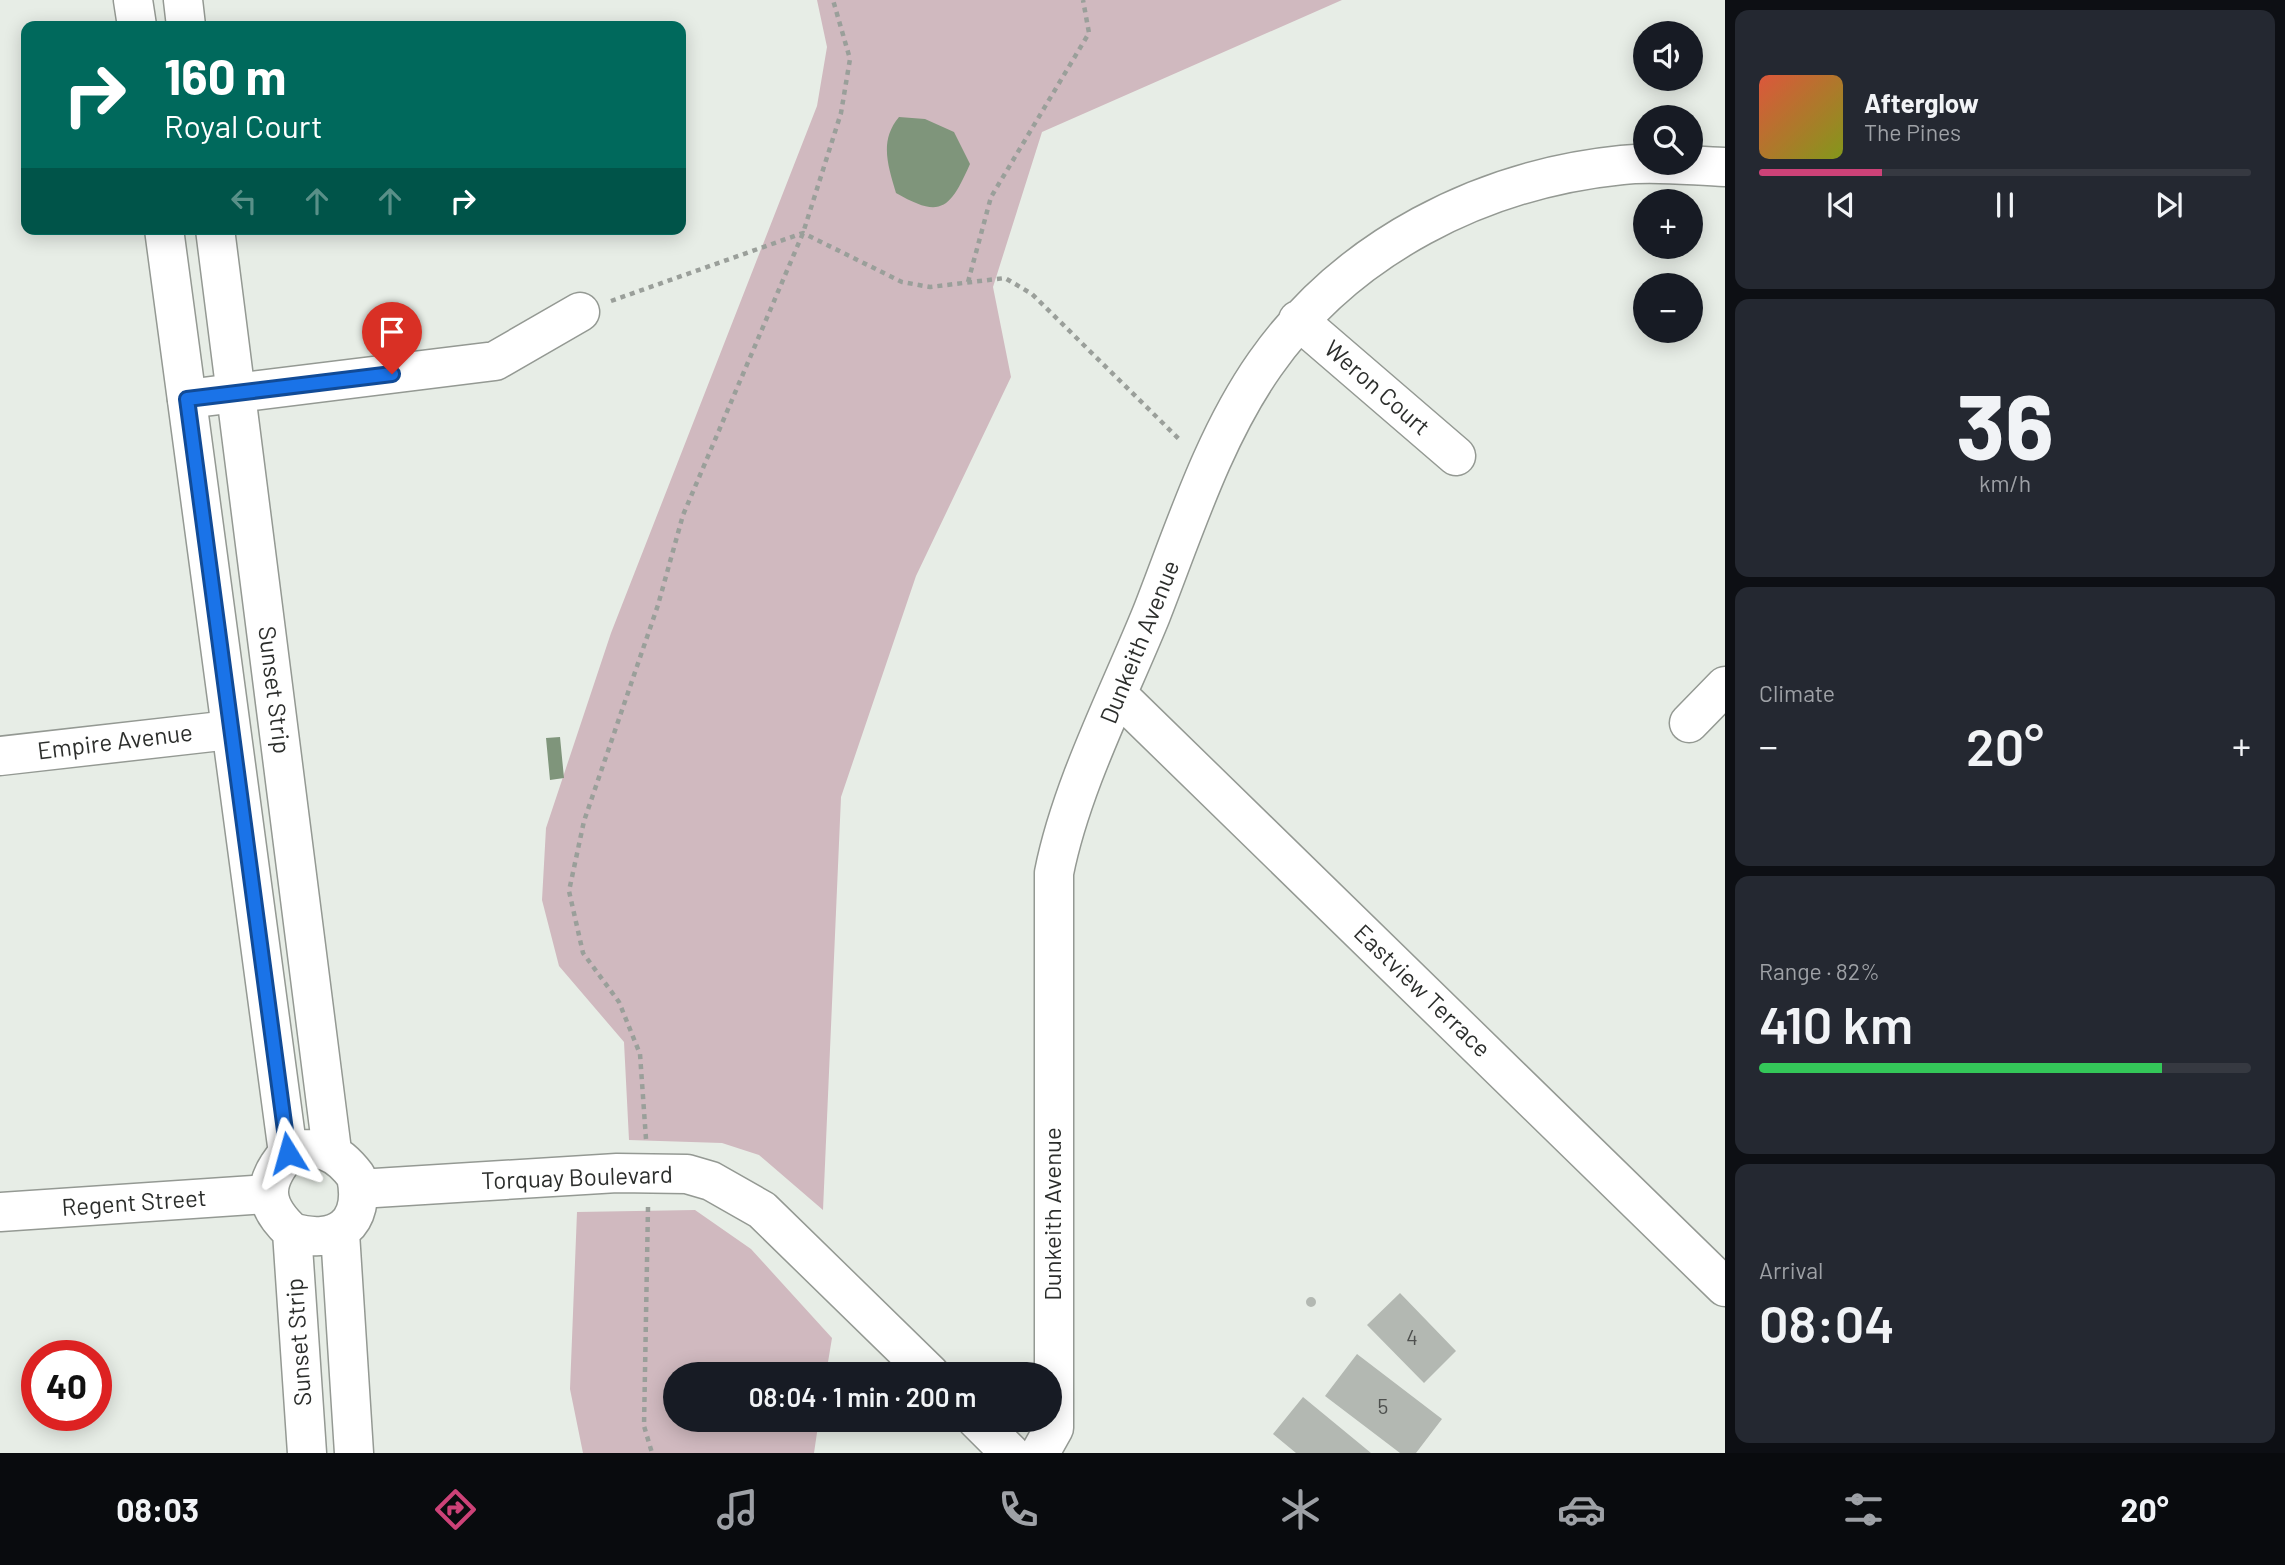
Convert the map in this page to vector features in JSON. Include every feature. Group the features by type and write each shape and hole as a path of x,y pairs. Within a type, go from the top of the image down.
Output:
{"street":[{"path":"133,0 135,21"},
{"path":"183,0 186,21"},
{"name":"Dunkeith Avenue","path":"1040,1453 1054,1428 1054,873 1068,819 1209,469 1239,407 1264,365 1298,320 1345,278 1389,245 1433,219 1498,192 1570,173 1625,164 1725,167"},
{"name":"Sunset Strip","path":"165,235 288,1153"},
{"name":"Sunset Strip","path":"216,235 332,1152"},
{"path":"187,399 495,361 580,312"},
{"name":"Weron Court","path":"1298,320 1457,456"},
{"path":"1689,723 1725,686"},
{"name":"Eastview Terrace","path":"1118,695 1725,1287"},
{"name":"Empire Avenue","path":"0,756 230,730"},
{"path":"316,1147 332,1152 356,1176 359,1189 352,1218 340,1233 326,1237 308,1237 292,1232 274,1211 268,1194 271,1177 288,1153 316,1147"},
{"name":"Torquay Boulevard","path":"359,1189 650,1172 687,1174 711,1181 762,1210 918,1362"},
{"name":"Regent Street","path":"0,1212 268,1194"},
{"name":"Sunset Strip","path":"292,1232 307,1453"},
{"name":"Sunset Strip","path":"340,1233 354,1453"},
{"path":"989,1432 1010,1453"}],"path":[{"path":"652,1453 644,1426 645,1272 650,1172 640,1054 619,1002 583,953 569,891 584,821 658,605 683,515 803,233 841,113 850,59 834,0"},
{"path":"968,282 991,197 1089,33 1083,0"},
{"path":"580,312 803,233 902,282 930,287 1005,278 1032,294 1209,469"}],"shaded area":[{"path":"817,0 1342,0 1042,132 993,287 1011,377 916,576 841,797 823,1210 759,1155 722,1143 629,1140 624,1042 559,966 542,900 546,828 611,633 817,106 827,47"},
{"path":"899,117 925,119 954,132 970,164 950,200 942,205 924,206 896,193 888,163 887,144"},
{"path":"560,737 564,778 550,780 546,738"},
{"path":"695,1210 751,1249 832,1338 828,1362 663,1362 663,1432 817,1432 814,1453 583,1453 570,1389 577,1212"}],"building":[{"path":"1400,1293 1456,1351 1424,1383 1367,1325"},
{"path":"1311,1297 1315,1298 1315,1306 1311,1307 1307,1306 1306,1302 1307,1298"},
{"path":"1357,1354 1442,1419 1416,1453 1400,1453 1325,1396"},
{"path":"1303,1397 1371,1453 1296,1453 1273,1434"}],"route":[{"path":"288,1153 187,399 392,374"}]}
